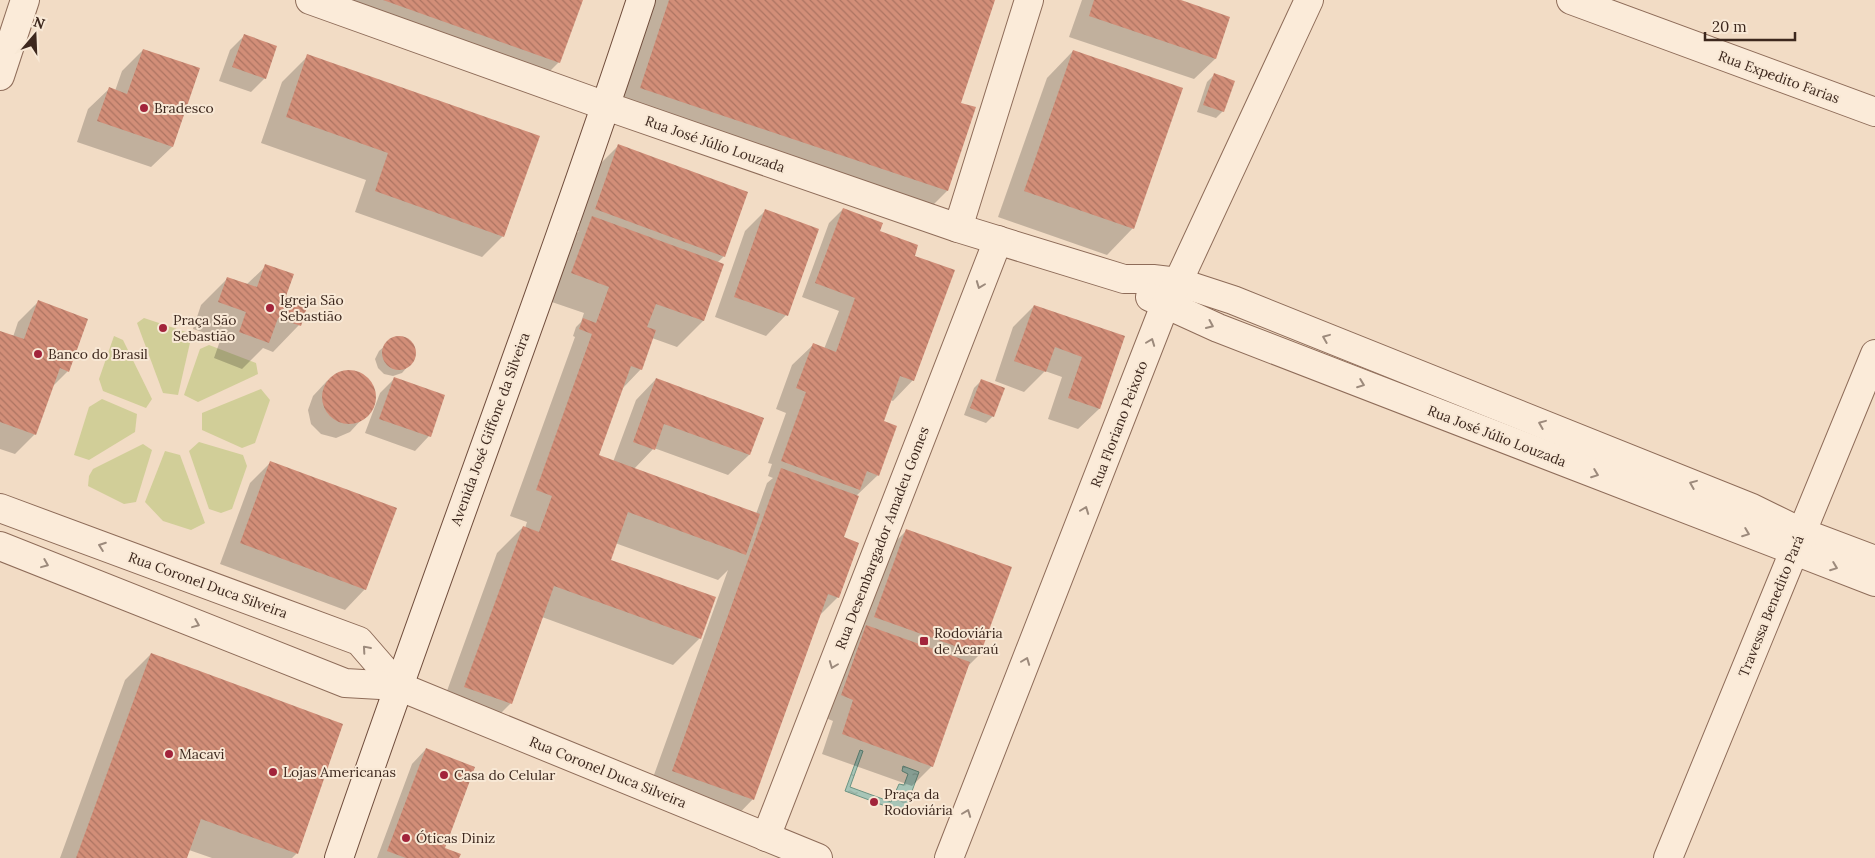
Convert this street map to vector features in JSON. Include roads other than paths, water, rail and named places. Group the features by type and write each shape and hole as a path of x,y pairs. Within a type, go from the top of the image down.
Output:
{"street":[{"path":"0,76 25,0"},
{"name":"Rua José Júlio Louzada","path":"310,0 606,106 958,228 1124,279 1153,279 1172,294 1233,300 1752,508 1797,541 1875,582"},
{"name":"Avenida José Giffone da Silveira","path":"339,858 398,686 606,106 641,0"},
{"path":"958,228 1029,0"},
{"name":"Rua Floriano Peixoto","path":"949,858 1172,294 1309,0"},
{"name":"Rua Expedito Farias","path":"1571,0 1875,112"},
{"name":"Rua Desembargador Amadeu Gomes","path":"766,837 998,240"},
{"name":"Travessa Benedito Pará","path":"1668,858 1875,354"},
{"name":"Rua Coronel Duca Silveira","path":"0,508 359,641 398,686"},
{"name":"Rua José Júlio Louzada","path":"1797,541 1875,560"},
{"name":"Rua Coronel Duca Silveira","path":"0,546 345,683 398,686 818,858"}],"water":[{"path":"860,750 863,751 850,787 891,802 899,784 904,785 908,774 902,771 903,766 919,772 904,813 845,791"}],"place":[{"name":"Bradesco","path":"144,108"},
{"name":"Igreja São Sebastião","path":"270,308"},
{"name":"Praça São Sebastião","path":"163,328"},
{"name":"Banco do Brasil","path":"38,354"},
{"name":"Rodoviária de Acaraú","path":"924,641"},
{"name":"Macavi","path":"169,754"},
{"name":"Lojas Americanas","path":"273,772"},
{"name":"Casa do Celular","path":"444,775"},
{"name":"Praça da Rodoviária","path":"874,802"},
{"name":"Óticas Diniz","path":"406,838"}]}
